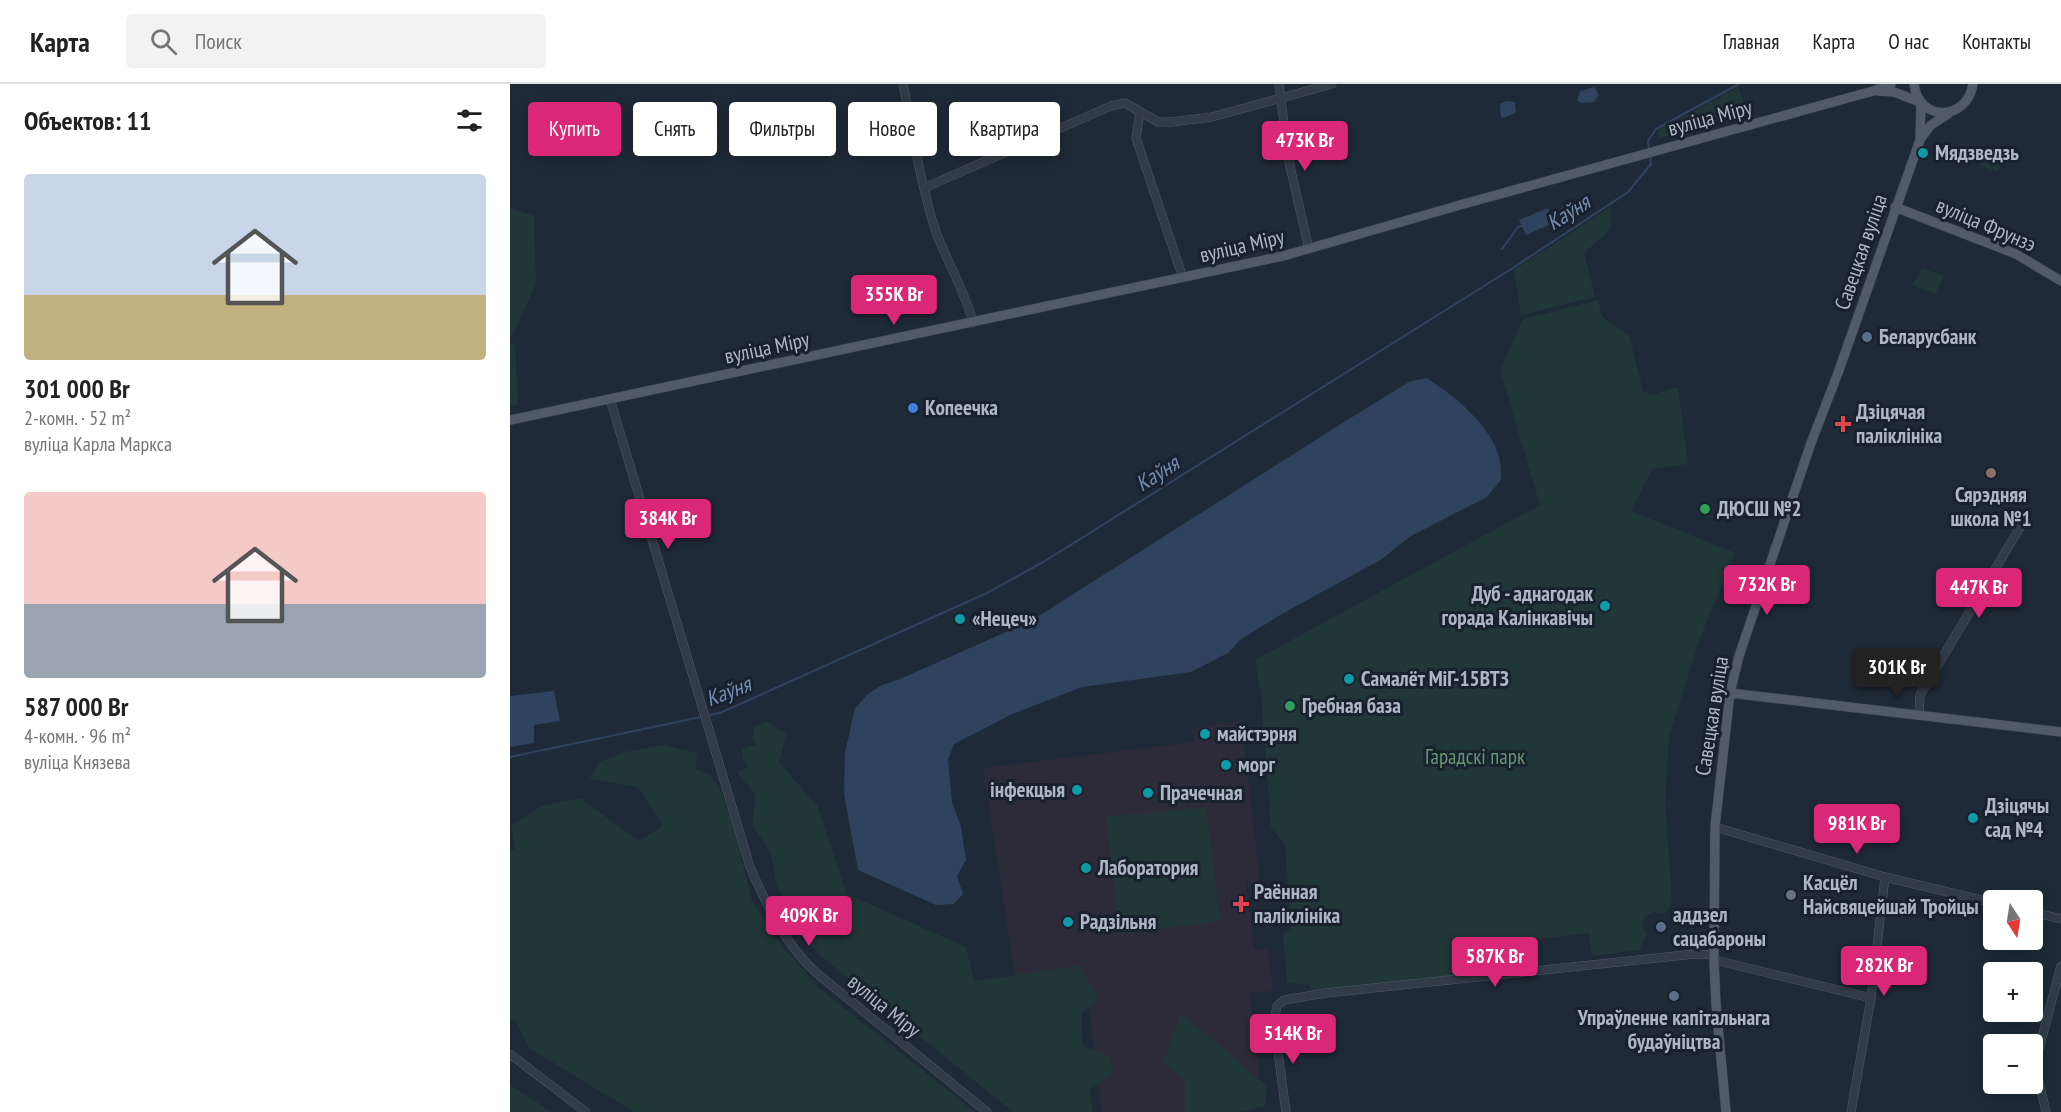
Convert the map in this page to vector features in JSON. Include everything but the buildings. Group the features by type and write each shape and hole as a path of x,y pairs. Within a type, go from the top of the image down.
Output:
{"main road":[{"name":"вуліца Міру","path":"510,420 973,323 1309,249 1873,92 1891,84"},
{"path":"1914,84 1921,103"},
{"name":"Савецкая вуліца","path":"1726,1112 1714,957 1715,827 1730,693 1739,656 1810,443 1838,373 1920,140 1931,125 1964,104 1974,87"},
{"name":"вуліца Міру","path":"1873,92 1893,92 1938,112 1952,112"},
{"name":"Савецкая вуліца","path":"1920,140 1921,103"},
{"name":"вуліца Фрунзэ","path":"1895,207 2016,254 2061,281"},
{"path":"1730,693 2061,732"}],"street":[{"path":"903,84 924,188 936,230 973,323"},
{"path":"1279,84 1289,162 1309,249"},
{"path":"924,188 1111,106 1125,103 1158,122 1171,123 1212,117 1332,84"},
{"path":"1140,113 1136,138 1183,278"},
{"name":"вуліца Міру","path":"610,399 750,867 764,901 781,932 802,960 987,1112"},
{"path":"1919,715 1920,695 2025,519"},
{"path":"1715,827 1885,877 1983,900"},
{"path":"1851,1112 1871,998 1885,877"},
{"path":"2043,915 2061,919"},
{"path":"1286,1112 1274,1022 1277,1006 1284,1000 1292,998 1695,954 1871,998"},
{"path":"2046,1112 2035,1064 2061,966"},
{"path":"510,1054 586,1112"}],"shaded area":[{"path":"1241,720 1260,882 1246,883 1254,950 1268,949 1273,991 1250,993 1262,1100 1197,1112 1102,1112 1088,1001 1020,1009 983,768 1194,742 1192,729"}],"green space":[{"path":"1739,87 1746,113 1659,138 1658,130"},
{"path":"2007,151 1998,172 1979,165 1979,158"},
{"path":"1611,207 1611,229 1584,253 1595,297 1521,315 1514,270"},
{"path":"510,208 534,216 536,284 512,336 510,335"},
{"path":"1922,268 1944,276 1935,294 1912,285"},
{"name":"Гарадскі парк","path":"1598,300 1602,317 1629,335 1643,391 1651,395 1678,387 1688,464 1652,469 1631,511 1735,553 1700,638 1669,737 1665,803 1672,900 1669,908 1664,914 1653,912 1644,918 1643,929 1647,934 1639,950 1592,956 1589,933 1528,940 1529,952 1465,959 1464,975 1312,992 1309,985 1287,983 1283,934 1291,928 1285,845 1271,828 1261,694 1255,660 1540,505 1500,370 1523,319"},
{"path":"510,343 515,345 518,404 510,406"},
{"path":"767,722 786,734 779,762 818,807 847,894 966,947 974,981 1079,966 1099,999 1081,1013 1083,1046 1109,1056 1114,1072 1090,1090 1093,1112 1013,1112 821,956 794,926 777,886 770,851 752,825 756,795 737,773 748,766 743,758 742,749 756,745 752,738 755,726"},
{"path":"664,745 697,753 696,770 709,774 721,791 735,832 752,901 783,947 819,988 975,1112 634,1112 529,1048 516,1021 510,1019 510,851 515,849 511,826 542,806 580,798 639,841 663,826 638,787 590,779 599,762 625,752"},
{"path":"1206,807 1220,921 1120,934 1106,817"},
{"path":"1181,1013 1267,1086 1265,1106 1238,1112 1185,1112 1185,1080 1163,1062"},
{"path":"510,1085 552,1112 510,1112"}],"water":[{"path":"1594,87 1599,95 1594,102 1581,103 1577,100 1580,91"},
{"path":"1507,101 1515,102 1516,112 1504,118 1501,117 1500,104"},
{"path":"1548,208 1555,222 1526,235 1519,220"},
{"path":"1426,378 1470,412 1495,445 1500,460 1501,480 1487,497 1409,537 1382,559 1280,615 1240,640 1228,653 1191,672 1082,687 1012,714 954,744 948,760 952,802 961,827 966,860 957,876 963,894 953,904 936,905 858,870 844,794 845,753 855,708 868,694 882,685 1031,621 1409,382"},
{"path":"554,691 560,721 534,725 534,743 510,747 510,696"}],"waterway":[{"name":"Каўня","path":"1649,150 1648,141 1656,129 1739,84"},
{"name":"Каўня","path":"510,757 720,713 987,593 1045,561 1516,266 1628,192 1651,164 1650,155"},
{"path":"1551,214 1567,207 1579,207"},
{"path":"1502,249 1518,227 1524,225"}],"place":[{"name":"Мядзведзь","path":"1923,153"},
{"name":"Беларусбанк","path":"1867,337"},
{"name":"Копеечка","path":"913,408"},
{"name":"Дзіцячая паліклініка","path":"1843,424"},
{"name":"Сярэдняя школа №1","path":"1991,473"},
{"name":"ДЮСШ №2","path":"1705,509"},
{"name":"Дуб - аднагодак горада Калінкавічы","path":"1605,606"},
{"name":"«Нецеч»","path":"960,619"},
{"name":"Самалёт МіГ-15ВТЗ","path":"1349,679"},
{"name":"Гребная база","path":"1290,706"},
{"name":"майстэрня","path":"1205,734"},
{"name":"морг","path":"1226,765"},
{"name":"інфекцыя","path":"1077,790"},
{"name":"Прачечная","path":"1148,793"},
{"name":"Дзіцячы сад №4","path":"1973,818"},
{"name":"Лаборатория","path":"1086,868"},
{"name":"Касцёл Найсвяцейшай Тройцы","path":"1791,895"},
{"name":"Раённая паліклініка","path":"1241,904"},
{"name":"Радзільня","path":"1068,922"},
{"name":"аддзел сацабароны","path":"1661,927"},
{"name":"Упраўленне капітальнага будаўніцтва","path":"1674,996"}]}
